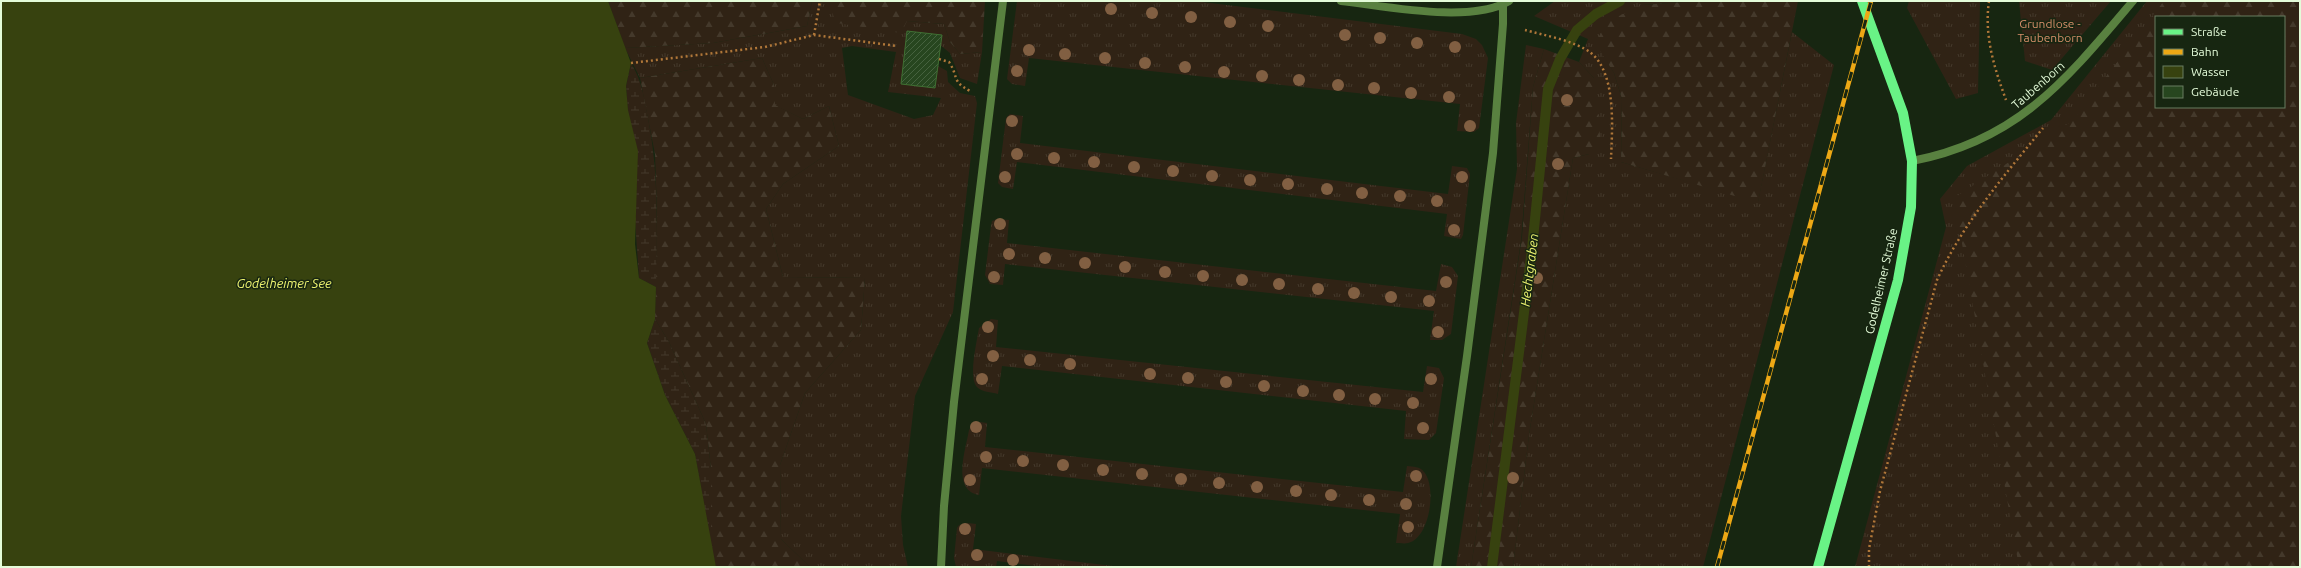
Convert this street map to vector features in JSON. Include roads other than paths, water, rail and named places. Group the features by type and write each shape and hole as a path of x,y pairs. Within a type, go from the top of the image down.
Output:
{"main road":[{"name":"Godelheimer Straße","path":"1818,567 1898,280 1911,207 1912,161 1903,113 1862,1"}],"lane":[{"path":"941,567 944,506 954,402 1003,1"},
{"path":"1341,1 1421,10 1470,13 1506,3 1491,169 1437,567"},
{"name":"Taubenborn","path":"1912,161 1965,148 2016,120 2043,100 2077,67 2133,1"}],"water":[{"name":"Godelheimer See","path":"1,1 608,1 631,63 626,86 628,110 638,151 635,244 639,278 656,287 655,319 647,343 665,395 695,454 716,567 1,567"}],"waterway":[{"name":"Hechtgraben","path":"1492,567 1532,249 1548,89 1560,59 1577,30 1596,14 1620,1"}],"railway":[{"path":"1717,567 1871,1"}],"park label":[{"name":"Grundlose - Taubenborn","path":"2050,30"}]}
